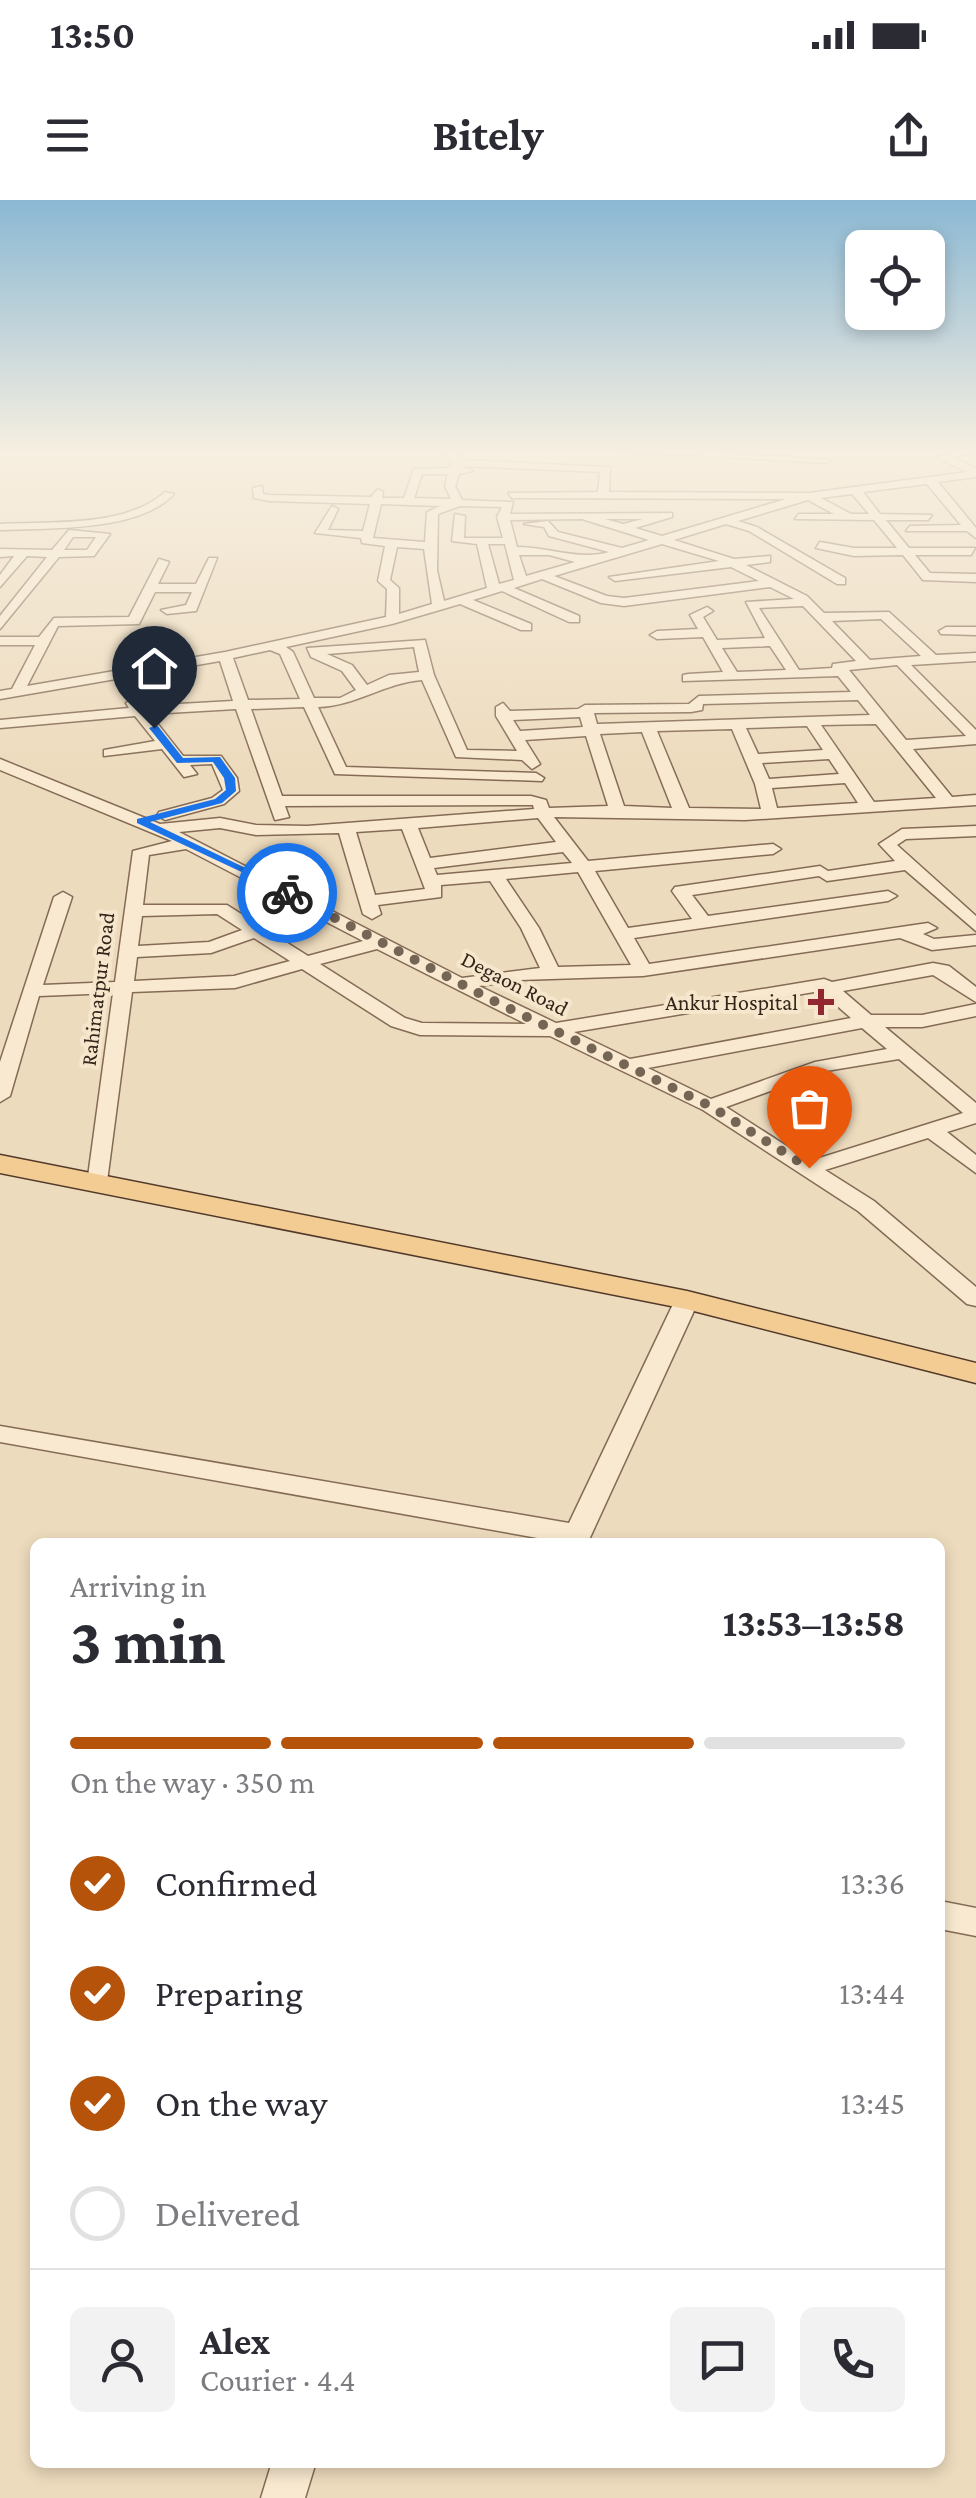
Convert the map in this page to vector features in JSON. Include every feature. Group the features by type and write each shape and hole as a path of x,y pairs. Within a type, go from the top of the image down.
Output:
{"main road":[{"path":"0,1164 687,1300 976,1373"}],"street":[{"path":"0,584 20,557"},
{"path":"0,626 53,557"},
{"path":"389,557 384,580 394,588 392,620"},
{"path":"428,557 440,608"},
{"path":"488,557 500,589 574,619"},
{"path":"513,557 521,582"},
{"path":"570,557 589,562"},
{"path":"0,695 279,649 464,602 603,557"},
{"path":"632,557 708,593"},
{"path":"713,557 809,603 864,662"},
{"path":"799,557 837,579 841,572 829,557"},
{"path":"866,557 874,565 918,565"},
{"path":"912,557 930,579 976,578"},
{"path":"615,577 766,559"},
{"path":"168,610 191,608 213,561"},
{"path":"18,692 42,641 57,620 134,620 163,562"},
{"path":"544,576 614,602 768,584"},
{"path":"640,587 752,576"},
{"path":"0,584 34,586"},
{"path":"151,588 200,588"},
{"path":"464,602 526,626"},
{"path":"796,674 750,606 809,603"},
{"path":"707,611 696,615 733,677"},
{"path":"822,616 884,615 932,658"},
{"path":"976,615 947,624 976,631"},
{"path":"657,635 774,642"},
{"path":"0,642 42,641"},
{"path":"672,648 712,641"},
{"path":"279,649 313,651 420,643 427,675 461,754 528,756"},
{"path":"279,649 370,827"},
{"path":"313,651 328,663 347,668 365,692"},
{"path":"225,656 246,705 286,831"},
{"path":"948,802 840,664 932,658 972,661"},
{"path":"900,660 976,739"},
{"path":"676,663 724,661"},
{"path":"688,678 843,672"},
{"path":"0,724 140,711 343,702 394,678 427,675"},
{"path":"110,677 185,767 216,759 230,778 231,791 218,801 141,821"},
{"path":"584,713 588,708 696,708 694,702 699,700 862,696"},
{"path":"70,704 83,718"},
{"path":"584,713 503,712 513,736 528,756 541,808 585,869 643,970"},
{"path":"584,713 594,730 617,810"},
{"path":"513,736 881,719"},
{"path":"811,722 870,808"},
{"path":"737,724 763,784 770,814"},
{"path":"648,728 701,830"},
{"path":"902,745 976,739"},
{"path":"109,753 167,744"},
{"path":"753,758 834,754"},
{"name":"Degaon Road","path":"0,764 192,844 459,984 710,1106 809,1168 965,1276 976,1299"},
{"path":"340,771 536,778"},
{"path":"763,784 852,778"},
{"path":"276,801 354,800 617,810 773,849"},
{"path":"429,873 495,876 585,869 701,830 770,814 976,800"},
{"path":"160,829 220,823 286,831 409,825 492,820 541,808"},
{"path":"492,820 512,852"},
{"path":"368,901 431,896 429,873 409,825"},
{"path":"346,828 370,918 354,930"},
{"path":"976,832 894,838 887,844 976,926"},
{"name":"Rahimatpur Road","path":"98,1184 141,850 192,844"},
{"path":"429,873 512,852 567,846"},
{"path":"704,923 681,891 817,869 909,864"},
{"path":"817,869 854,901"},
{"path":"495,876 530,928 552,973"},
{"path":"623,934 888,896"},
{"path":"0,1096 63,897"},
{"path":"132,911 216,908 310,962 410,1027 552,1030 814,985 831,988 933,969 942,970 976,996"},
{"path":"459,984 552,973 643,970 928,928"},
{"path":"128,952 221,945 258,931"},
{"path":"902,932 932,945 976,940"},
{"path":"31,991 235,982 380,942"},
{"path":"831,988 976,1115"},
{"path":"626,1066 866,1020 922,1021 976,1010"},
{"path":"710,1106 822,1066 905,1052"},
{"path":"809,1168 976,1115"},
{"path":"930,1130 976,1166"},
{"path":"0,1434 575,1538 687,1300"},
{"path":"945,1916 976,1922"},
{"path":"284,2498 292,2468"}],"way so far":[{"path":"287,893 490,999 710,1106 809,1168"}],"place":[{"name":"Ankur Hospital","path":"821,1002"}],"route":[{"path":"154,728 180,761 216,759 230,778 231,791 218,801 141,821 287,893"}]}
